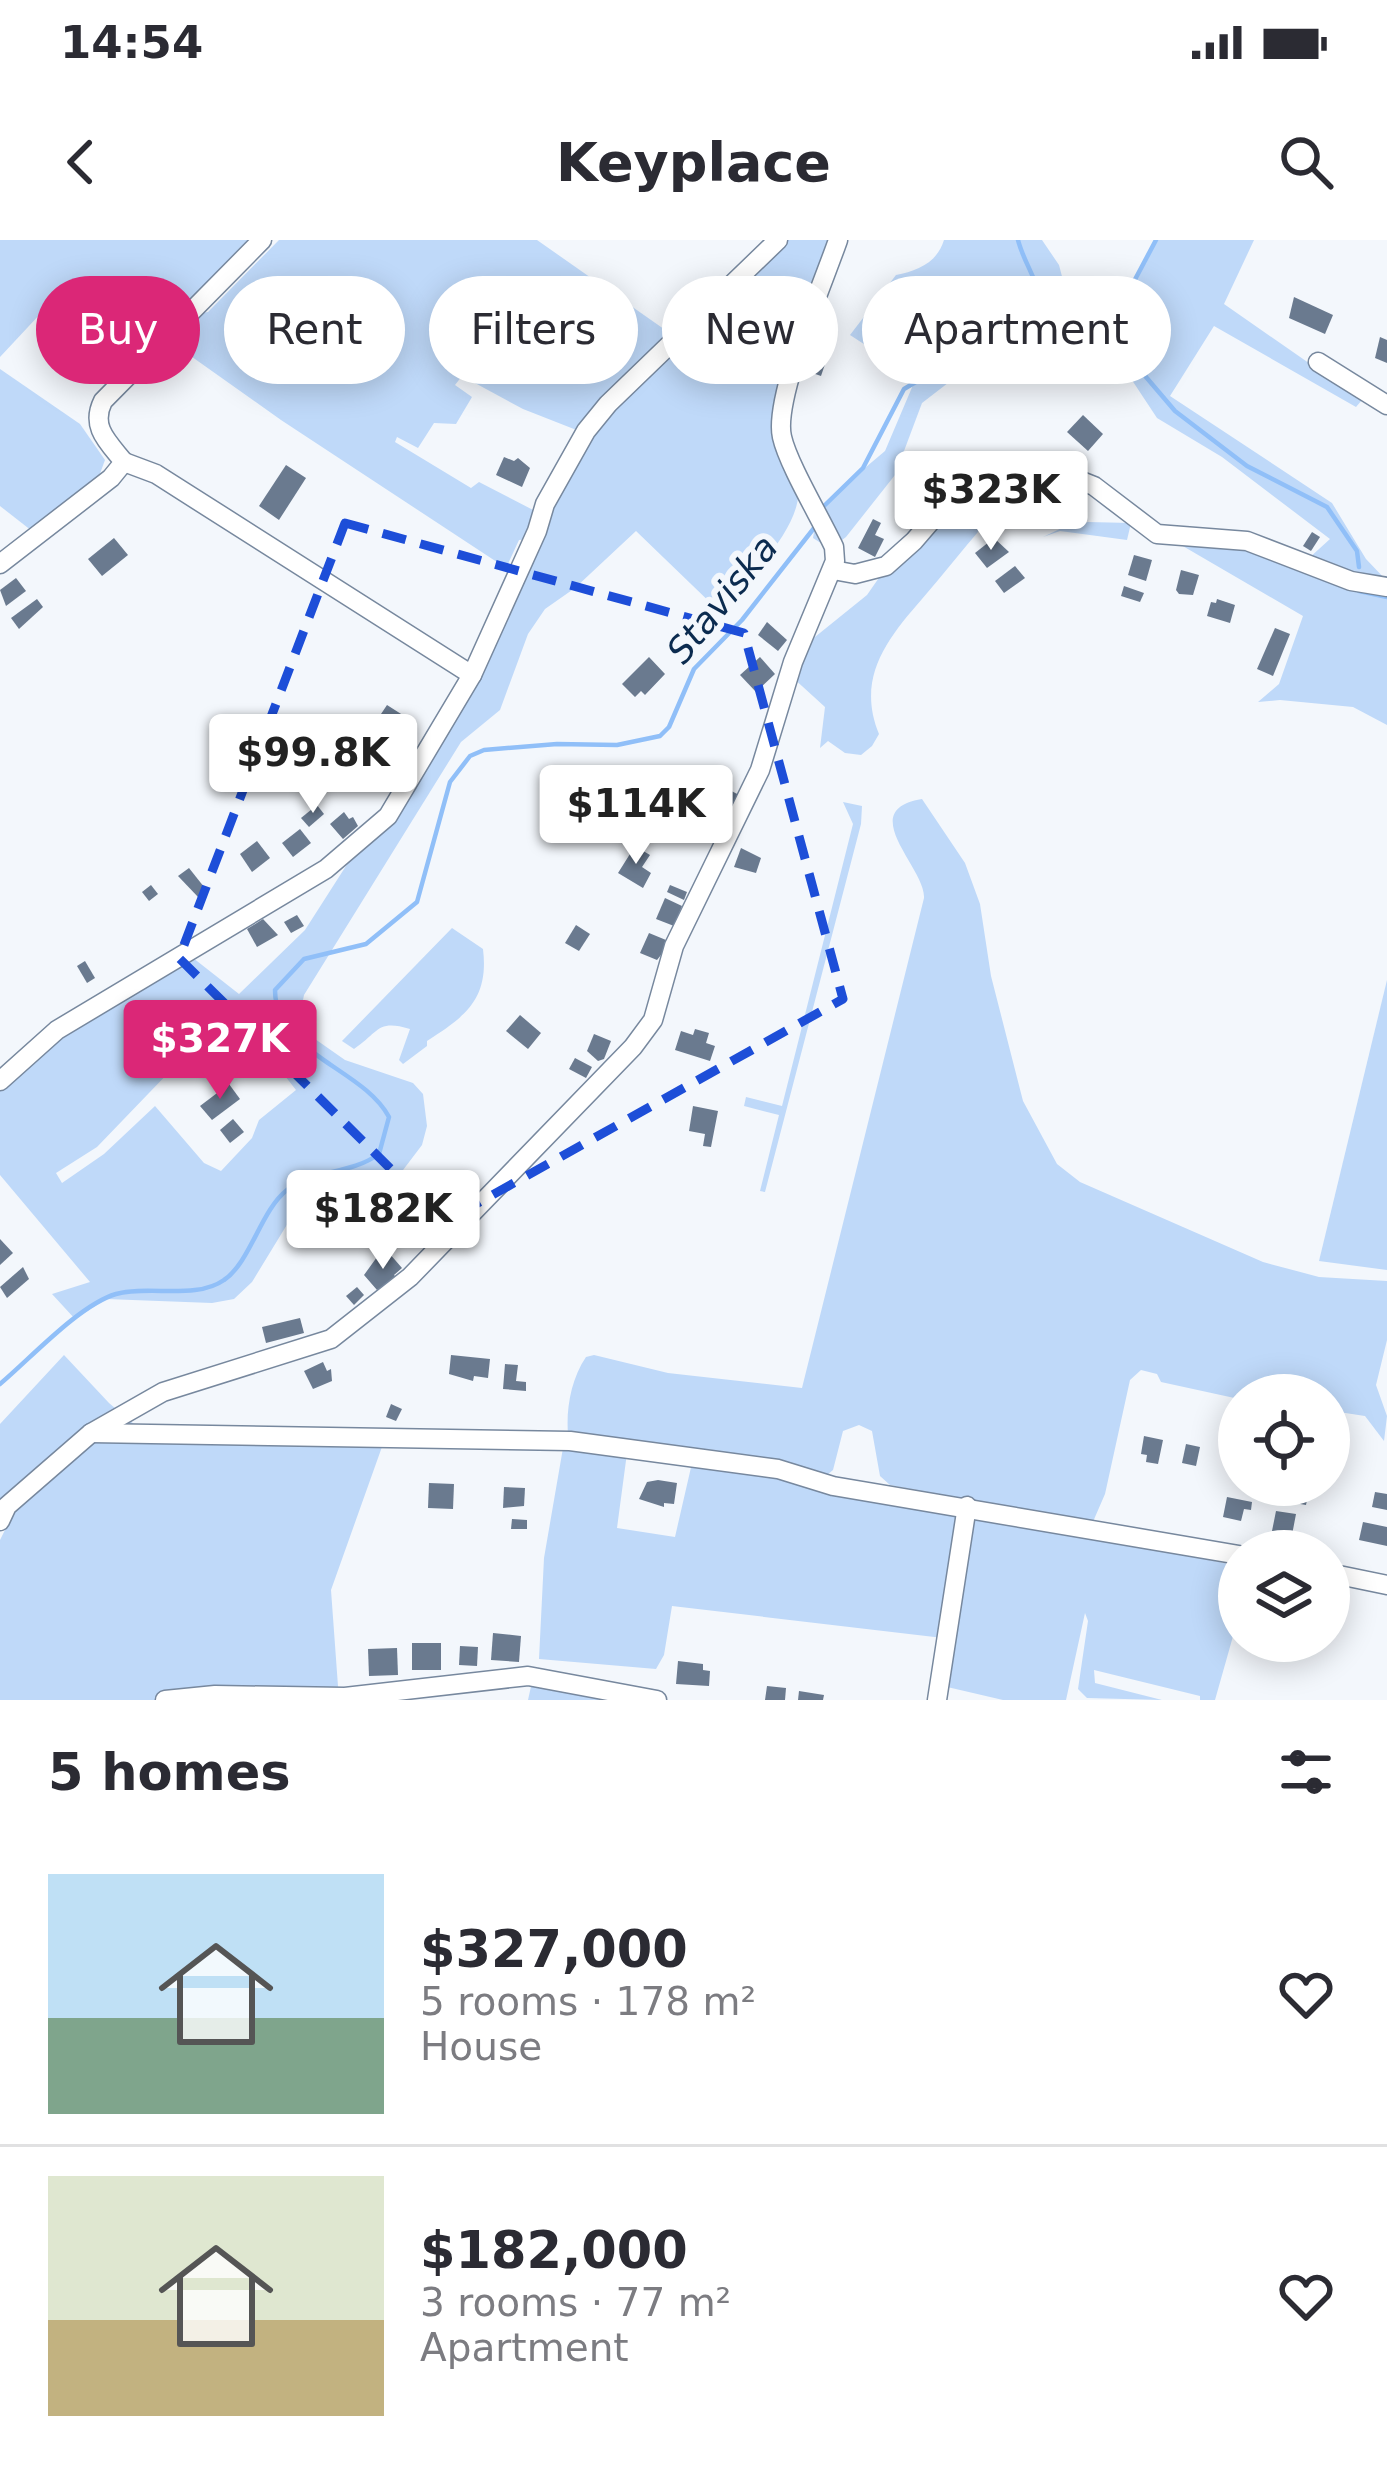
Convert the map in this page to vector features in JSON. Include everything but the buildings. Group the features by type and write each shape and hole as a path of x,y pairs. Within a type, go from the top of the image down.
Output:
{"street":[{"path":"262,240 103,401 98,411 100,431 124,462 156,474 472,675"},
{"path":"0,1081 57,1030 326,869 388,816 472,675 545,504 586,431 608,404 778,240"},
{"path":"0,1521 7,1507 91,1433 163,1392 331,1339 410,1276 633,1047 653,1020 674,946 760,770 793,662 833,570 834,547 782,437 782,411 838,240"},
{"path":"1318,362 1387,405"},
{"path":"0,564 112,478 124,462"},
{"path":"833,570 855,574 886,566 945,505 992,476 1054,470 1094,486 1157,534 1247,541 1351,580 1387,587"},
{"path":"91,1433 570,1441 778,1469 833,1486 1218,1552"},
{"path":"937,1700 968,1506"},
{"path":"1350,1577 1387,1585"},
{"path":"165,1700 214,1695 345,1697 528,1676 657,1700"}],"highlighted area":[{"path":"345,523 744,633 843,999 444,1222 179,958"}],"shaded area":[{"path":"0,240 255,240 200,295 200,276 36,276 36,318 0,357"},
{"path":"279,240 537,240 588,276 429,276 429,384 456,384 472,397 456,424 434,423 418,448 397,437 395,442 471,488 479,482 537,512 529,539 519,540 506,568 230,384 405,384 405,276 244,276"},
{"path":"786,240 834,240 822,276 748,276"},
{"path":"944,240 1042,240 1062,276 895,276 925,265"},
{"path":"1155,240 1254,240 1224,304 1362,400 1356,407 1214,326 1170,396 1332,503 1366,559 1387,581 1387,725 1353,707 1258,702 1279,684 1303,616 1169,538 1308,559 1330,539 1222,457 1157,418 1135,384 1171,384 1171,276 1135,276"},
{"path":"224,296 224,380 200,363 200,315"},
{"path":"638,311 662,328 662,343 638,369"},
{"path":"862,319 862,343 850,335"},
{"path":"662,359 662,384 785,384 772,424 775,442 797,484 793,516 772,552 720,612 636,531 545,609 528,634 500,710 461,742 304,995 305,1032 345,1060 413,1083 423,1094 427,1126 422,1145 400,1174 302,1200 252,1282 234,1299 212,1303 106,1299 75,1319 52,1294 90,1282 0,1175 0,1086 72,1026 188,954 239,994 305,930 467,677 589,437","holes":["245,1025 296,1090 259,1120 252,1138 221,1171 204,1163 155,1106 104,1154 62,1183 56,1173 97,1147 200,1040 208,1052"]},
{"path":"0,369 80,424 105,460 98,479 32,531 0,506"},
{"path":"477,384 624,384 579,431"},
{"path":"913,384 947,384 922,403 895,475 846,537 830,549 813,538 817,515 834,494 885,451"},
{"path":"972,494 980,500 983,526 897,629 879,660 871,695 879,734 872,746 861,755 845,753 828,741 820,748 825,707 791,676 810,641 867,595 883,572"},
{"path":"1131,523 1127,540 1060,531 1043,537 1066,526"},
{"path":"922,799 965,863 980,904 991,976 1023,1101 1057,1164 1080,1182 1263,1262 1319,1277 1387,1281 1387,1340 1376,1385 1387,1416 1384,1441 1365,1416 1350,1414 1350,1374 1218,1374 1218,1394 1161,1382 1157,1374 1141,1370 1130,1380 1105,1494 1092,1524 890,1485 880,1476 872,1431 859,1425 843,1431 833,1470 827,1475 568,1434 573,1384 586,1357 594,1355 668,1373 802,1388 924,898 893,827 894,815 903,805"},
{"path":"843,802 862,806 861,824 765,1192 760,1191 779,1115 744,1106 746,1097 782,1106 853,824"},
{"path":"452,928 483,949 482,981 463,1014 403,1064 399,1060 410,1029 384,1026 354,1049 342,1041"},
{"path":"1387,980 1387,1270 1319,1261"},
{"path":"64,1355 135,1425 383,1444 331,1590 339,1700 0,1700 0,1540 17,1506 0,1504 0,1424"},
{"path":"563,1448 627,1453 617,1528 675,1537 692,1463 958,1514 943,1638 672,1606 664,1655 656,1669 539,1659 544,1558"},
{"path":"982,1514 1218,1562 1218,1662 1226,1662 1215,1700 1200,1700 1200,1696 1094,1670 1095,1683 1162,1700 1087,1698 1078,1689 1088,1621 1085,1613 1066,1700 1003,1700 943,1686 968,1521"},
{"path":"532,1682 658,1700 528,1700"}],"waterway":[{"name":"Staviska","path":"825,505 863,468 904,389 1015,323 1040,297 1018,240"},
{"path":"1137,276 1156,240"},
{"path":"1152,384 1175,411 1247,466 1327,507 1357,551 1359,567"},
{"name":"Staviska","path":"0,1384 102,1300 129,1292 200,1289 224,1280 241,1262 287,1190 379,1154 389,1117 360,1085 289,1030 275,990 304,959 366,944 417,902 450,782 470,756 484,750 617,745 660,736 669,727 694,669 742,620 818,523"},
{"path":"1359,591 1387,597"}]}
